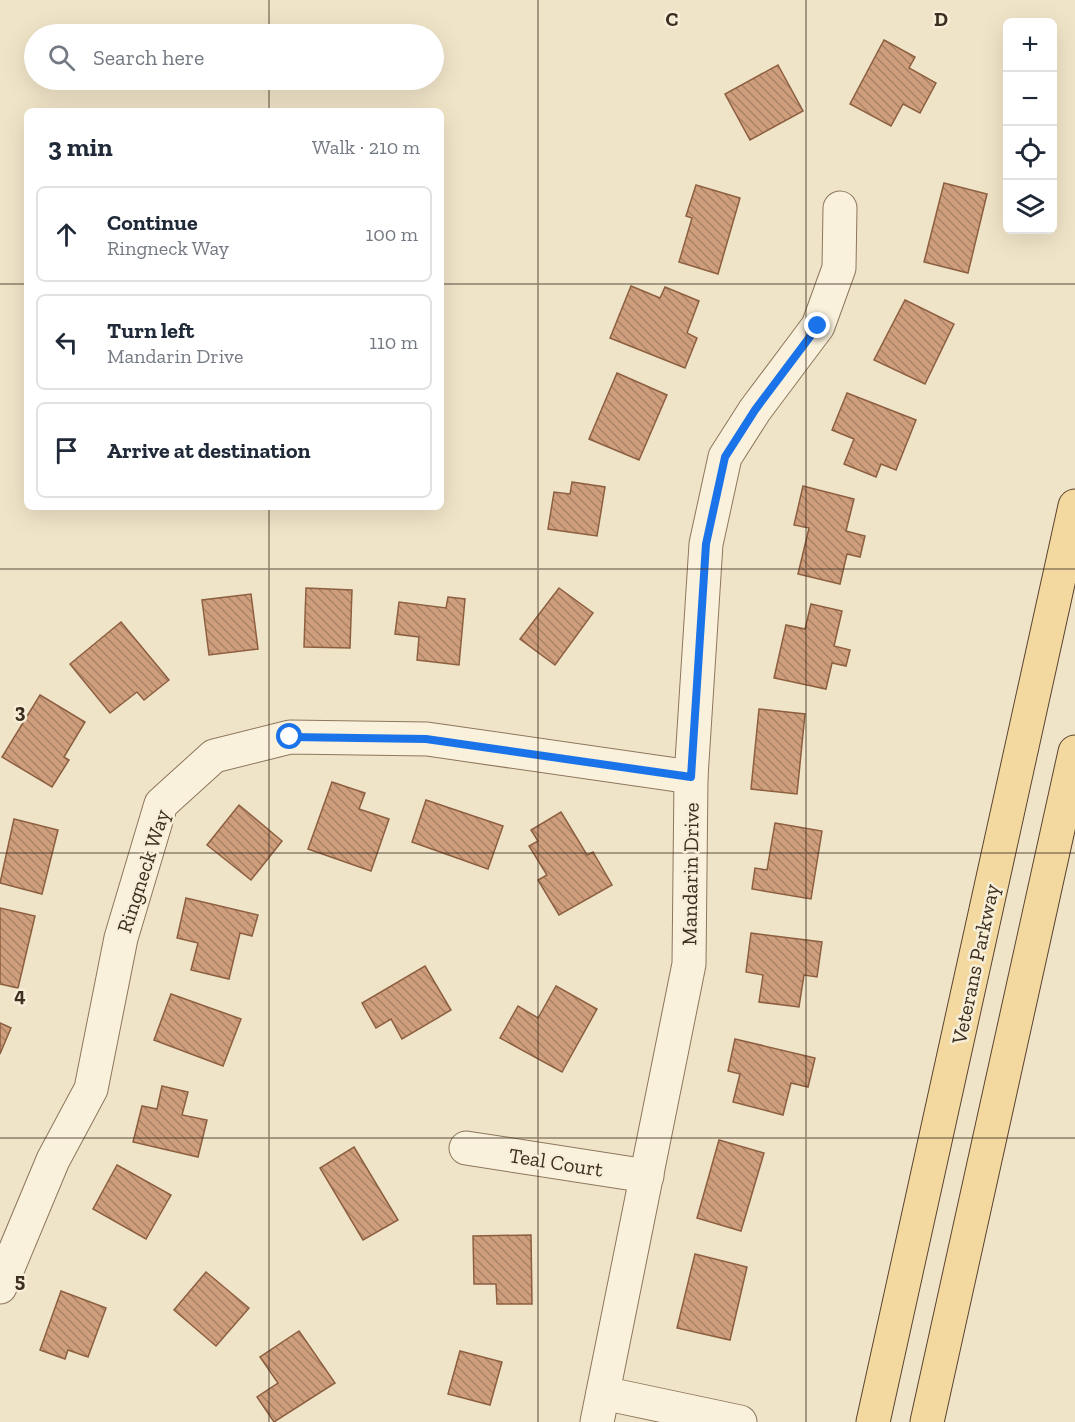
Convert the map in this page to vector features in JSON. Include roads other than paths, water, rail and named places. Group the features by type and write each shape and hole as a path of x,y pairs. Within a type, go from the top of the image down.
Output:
{"main road":[{"name":"Veterans Parkway","path":"873,1422 1075,506"},
{"path":"927,1422 1066,838 1075,752"}],"street":[{"name":"Mandarin Drive","path":"600,1407 689,964 691,777 706,544 725,457 755,410 818,326 839,268 840,208"},
{"name":"Ringneck Way","path":"0,1287 53,1160 91,1089 121,938 161,804 214,756 290,737 426,739 691,777"},
{"name":"Teal Court","path":"466,1148 647,1176"},
{"path":"600,1407 740,1422"}]}
